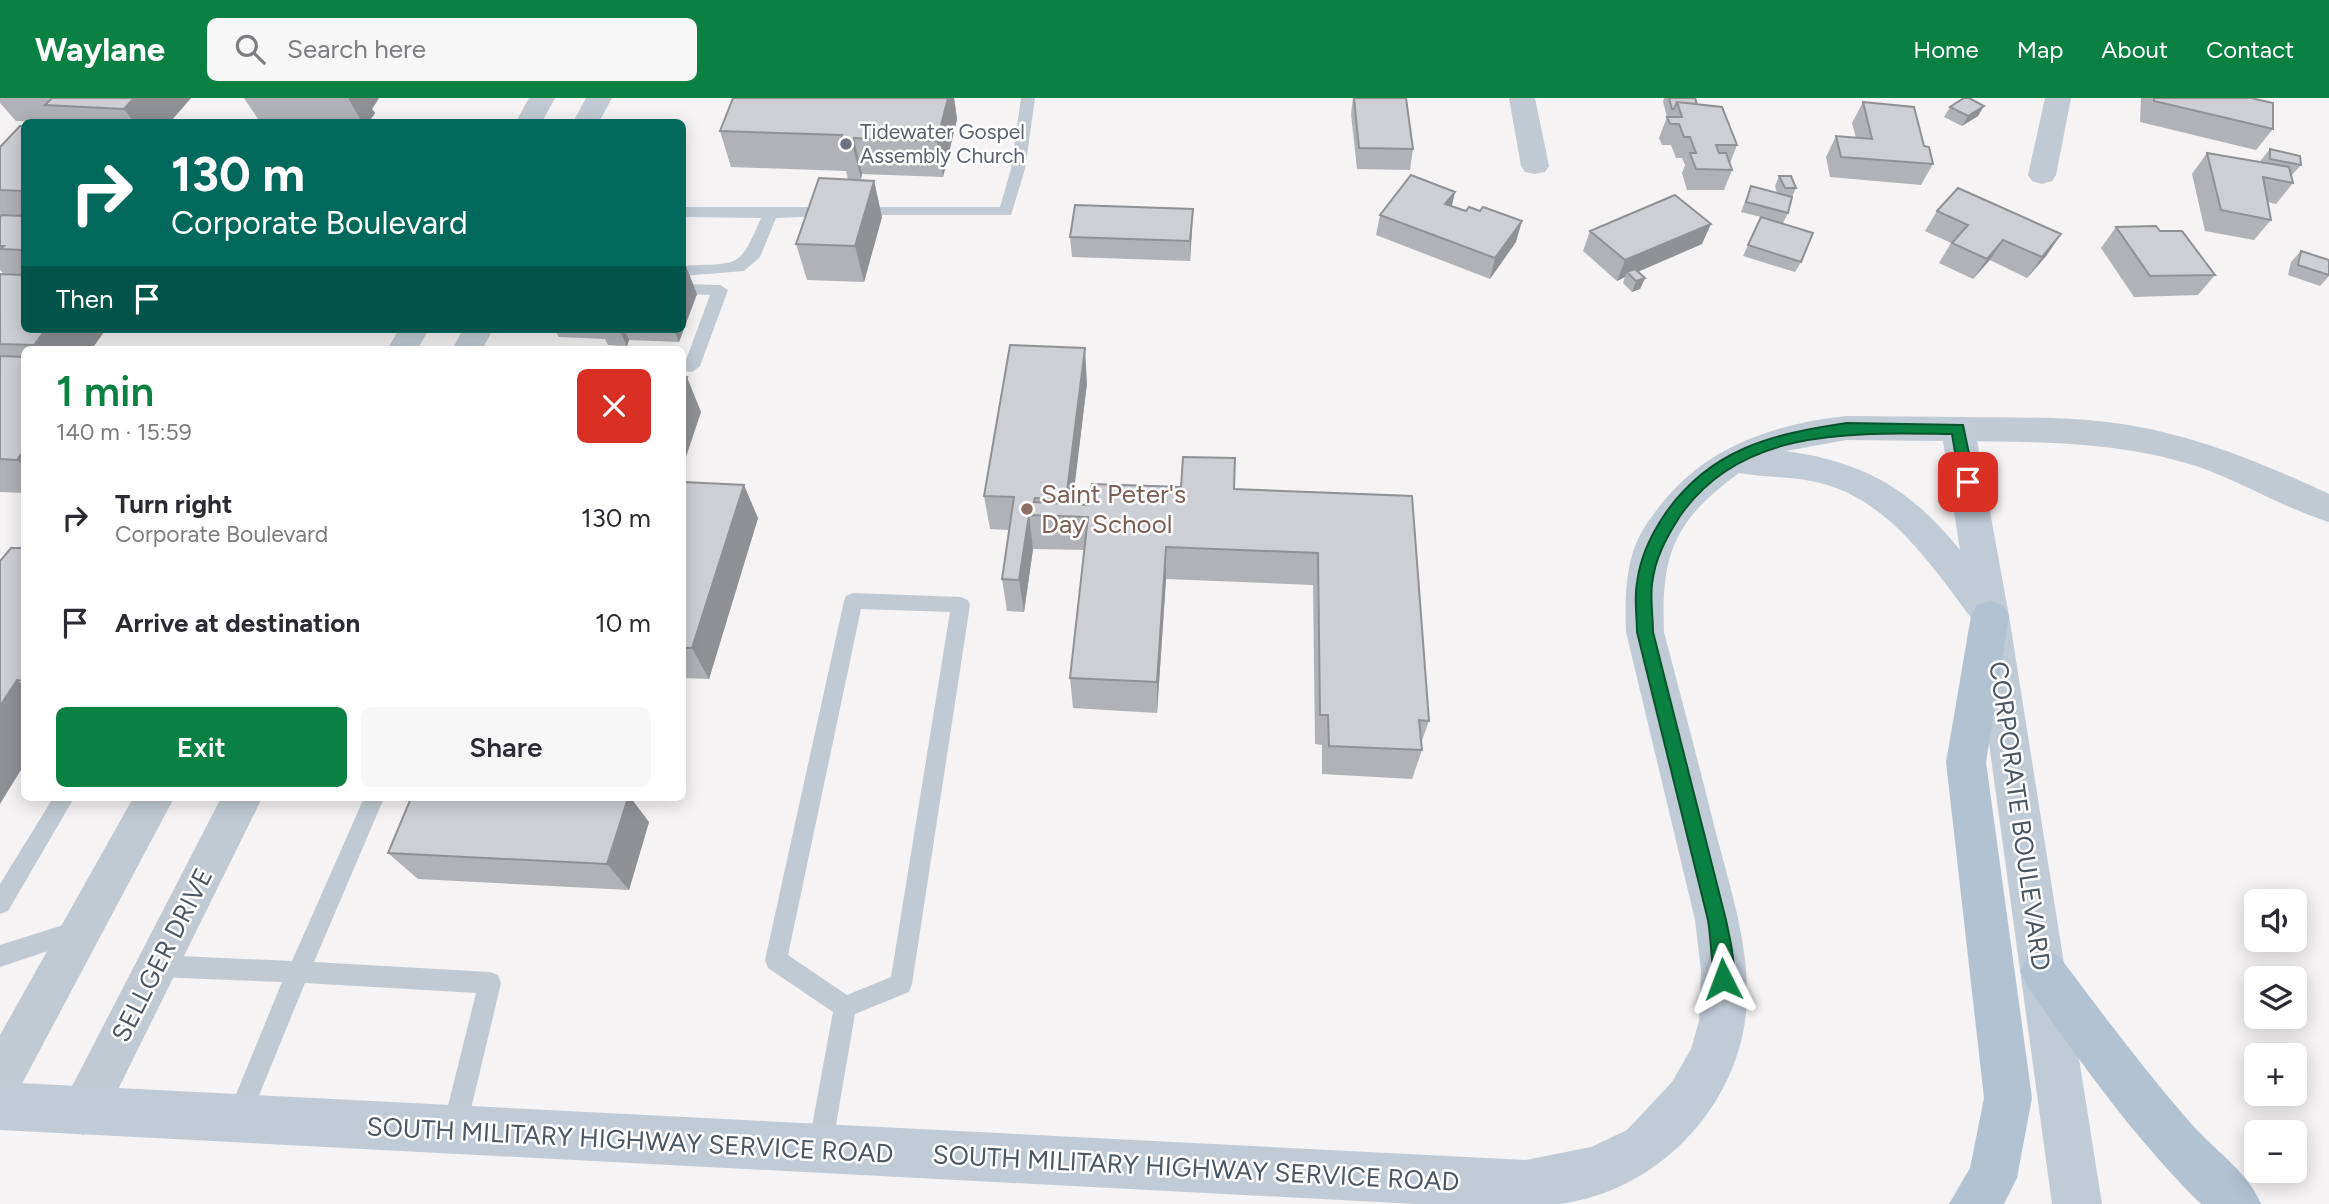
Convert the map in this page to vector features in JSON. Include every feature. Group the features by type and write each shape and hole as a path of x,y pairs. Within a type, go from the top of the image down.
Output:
{"main road":[{"path":"1975,1204 1992,1178 2008,1098 1966,762 1990,616"},
{"path":"2043,971 2126,1085 2183,1152 2236,1204"}],"street":[{"path":"531,119 542,98"},
{"path":"588,119 599,98"},
{"path":"1522,98 1535,166"},
{"path":"2042,175 2058,98"},
{"name":"SOUTH MILITARY HIGHWAY SERVICE ROAD","path":"0,1106 238,1121 1525,1185 1581,1176 1630,1156 1674,1120 1709,1065 1722,1021 1723,958 1717,920 1645,632 1644,584 1655,542 1683,501 1710,473 1750,450 1796,435 1847,428 2077,431 2150,441 2211,457 2272,480 2329,509"},
{"name":"CORPORATE BOULEVARD","path":"1958,429 1990,616 2077,1204"},
{"path":"1732,461 1775,462 1824,470 1872,489 1895,502 1921,526 1990,616"},
{"path":"0,1079 151,801"},
{"name":"SELLGER DRIVE","path":"83,1112 240,801"}],"lane":[{"path":"686,212 1006,212 1018,170 1028,98"},
{"path":"686,271 739,267 752,257 770,214"},
{"path":"686,289 720,290 692,366 686,365"},
{"path":"853,601 961,605 901,984 845,1007 776,960 853,601"},
{"path":"0,904 62,801"},
{"path":"238,1121 298,972 373,801"},
{"path":"0,956 82,930"},
{"path":"157,966 490,983 454,1131"},
{"path":"820,1149 845,1007"}],"building":[{"path":"52,98 134,98 124,109 45,105"},
{"path":"733,98 948,98 937,141 854,138 852,143 840,143 842,135 720,131"},
{"path":"1354,98 1406,98 1413,149 1359,148"},
{"path":"1669,98 1695,98 1697,104 1677,102 1672,109"},
{"path":"1964,98 1984,106 1968,116 1950,107"},
{"path":"2154,98 2251,98 2273,103 2273,129 2154,101"},
{"path":"1677,102 1722,107 1737,145 1716,145 1719,153 1726,153 1732,170 1696,169 1690,153 1696,153 1690,137 1684,137 1679,124 1670,124 1667,117 1682,117"},
{"path":"1863,102 1914,107 1924,146 1929,147 1933,164 1841,157 1836,136 1872,139"},
{"path":"21,126 21,191 0,190 0,147"},
{"path":"2270,149 2300,156 2301,165 2270,159"},
{"path":"2207,153 2289,167 2293,183 2263,177 2271,220 2221,210"},
{"path":"1411,175 1455,192 1445,204 1466,211 1469,207 1480,211 1483,207 1522,221 1495,258 1380,215"},
{"path":"1779,176 1791,176 1796,188 1785,188"},
{"path":"819,178 874,181 855,246 796,244"},
{"path":"1751,186 1792,197 1788,213 1746,202"},
{"path":"1958,188 2061,234 2042,257 2003,240 1987,259 1952,243 1968,225 1937,211"},
{"path":"1675,195 1711,224 1625,260 1590,231"},
{"path":"1075,205 1193,209 1190,241 1070,237"},
{"path":"21,216 21,250 1,249 4,246 0,246 0,217"},
{"path":"1761,217 1813,233 1801,262 1748,245"},
{"path":"2156,226 2160,231 2182,231 2215,275 2150,276 2116,227"},
{"path":"2301,251 2329,260 2329,275 2298,265"},
{"path":"1635,269 1645,278 1636,281 1627,272"},
{"path":"0,274 21,275 21,333 43,333 34,345 0,344"},
{"path":"1010,345 1085,348 1066,499 1035,498 1034,502 1089,505 1092,484 1181,487 1183,457 1235,458 1234,489 1412,496 1429,721 1419,720 1422,750 1329,746 1328,715 1320,715 1318,553 1166,547 1157,682 1070,678 1088,517 1029,515 1019,580 1002,579 1014,497 984,496"},
{"path":"0,356 21,357 21,454 17,460 0,459"},
{"path":"686,482 744,485 692,648 686,648"},
{"path":"11,548 21,548 21,681 17,680 0,706 0,561"},
{"path":"410,801 627,801 607,864 388,853"}],"place":[{"name":"Tidewater Gospel Assembly Church","path":"846,144"},
{"name":"Saint Peter's Day School","path":"1027,509"}],"route":[{"path":"1723,979 1723,958 1717,920 1645,632 1644,584 1655,542 1683,501 1710,473 1750,450 1796,435 1847,428 1958,429 1968,482"}]}
